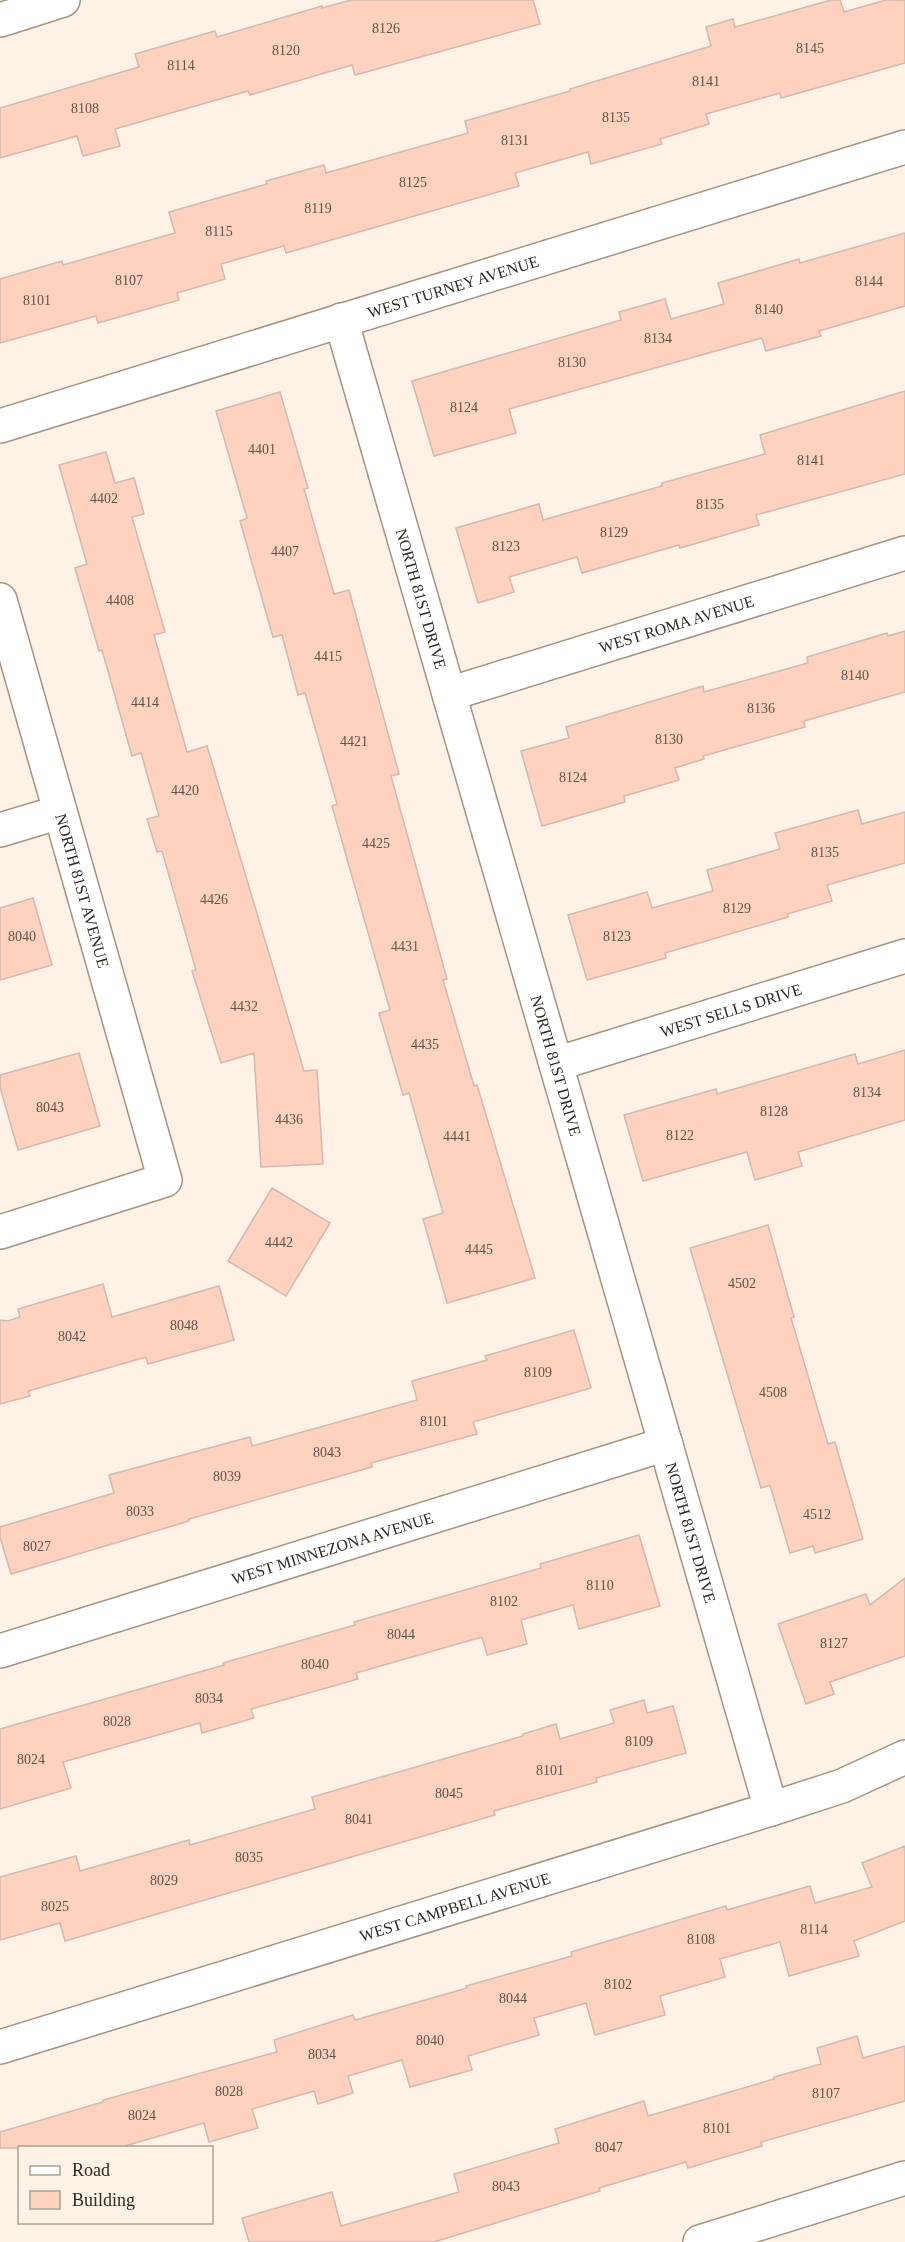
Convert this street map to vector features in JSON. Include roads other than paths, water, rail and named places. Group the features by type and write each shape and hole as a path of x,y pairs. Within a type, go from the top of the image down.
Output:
{"street":[{"path":"0,20 63,0"},
{"name":"WEST TURNEY AVENUE","path":"0,426 905,147"},
{"name":"NORTH 81ST DRIVE","path":"341,320 771,1809"},
{"name":"WEST ROMA AVENUE","path":"449,694 905,553"},
{"name":"NORTH 81ST AVENUE","path":"0,600 165,1180 0,1232"},
{"path":"0,830 60,812"},
{"name":"WEST SELLS DRIVE","path":"556,1064 905,956"},
{"name":"WEST MINNEZONA AVENUE","path":"0,1651 666,1444"},
{"name":"WEST CAMPBELL AVENUE","path":"0,2047 771,1809 842,1786 905,1757"},
{"path":"700,2242 905,2178"}]}
